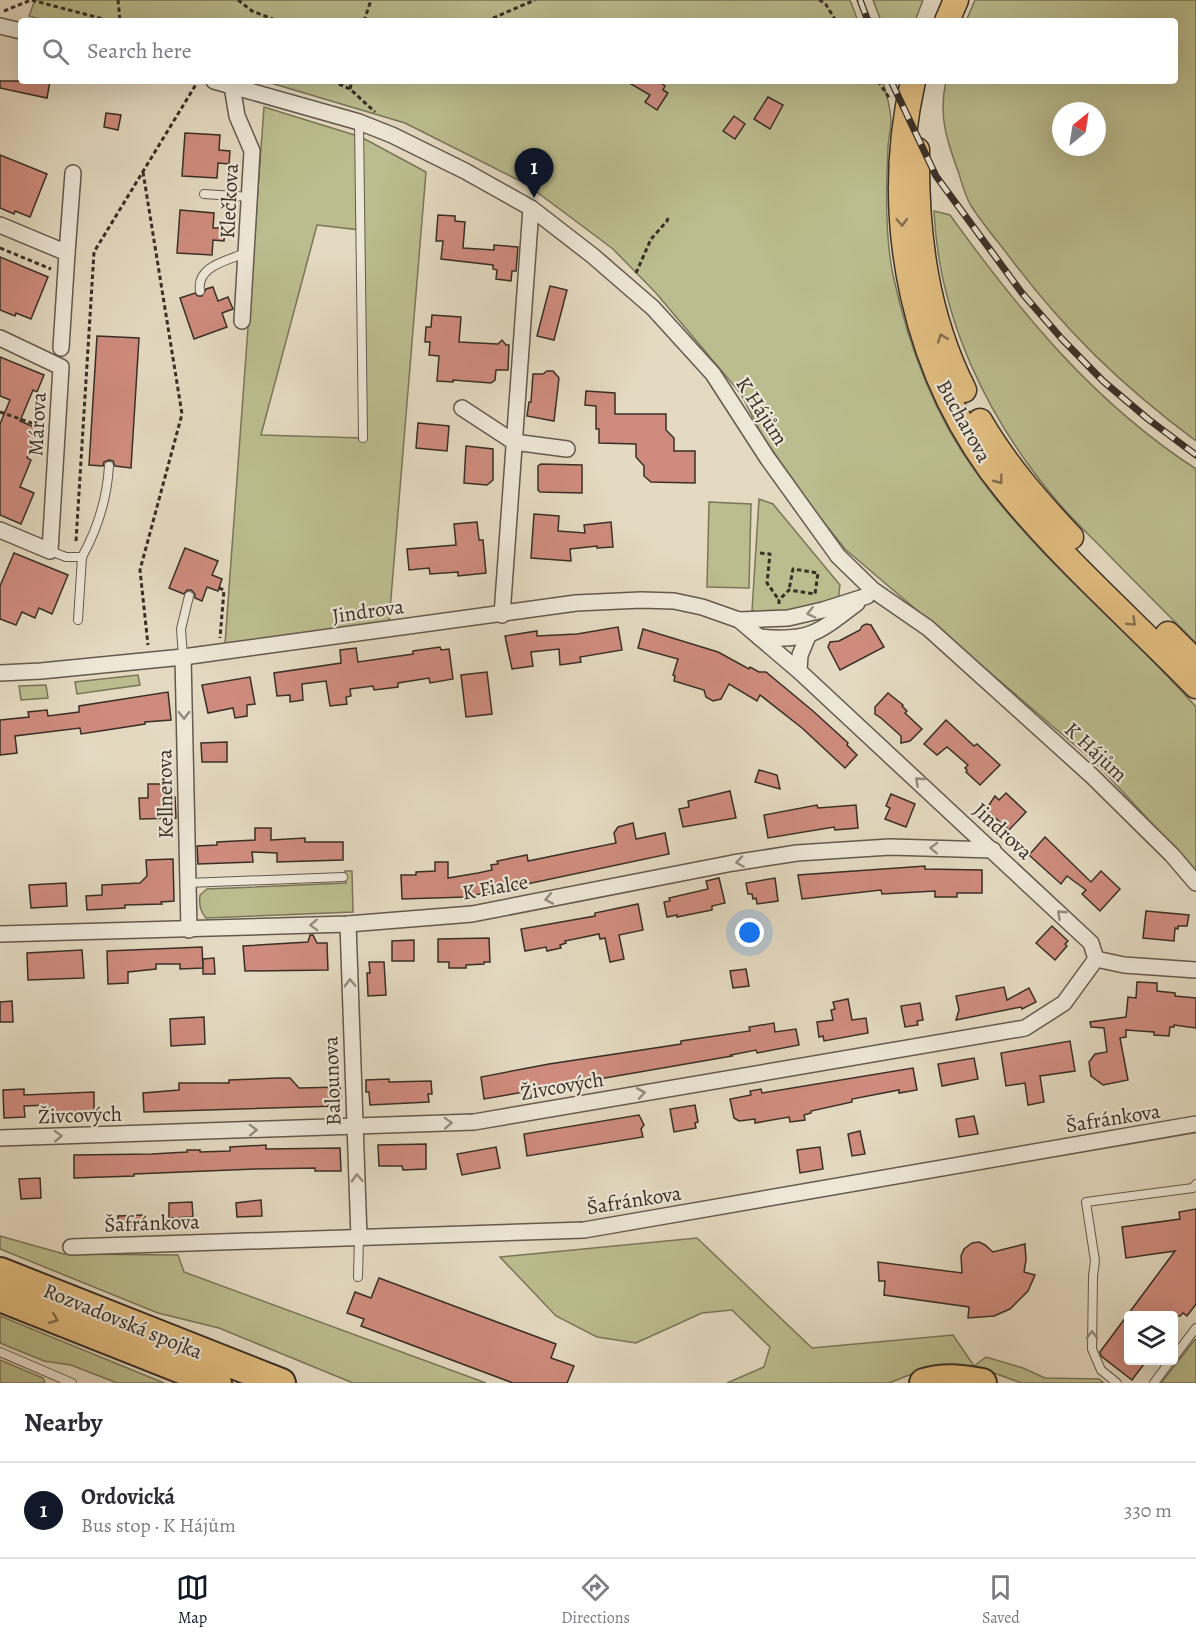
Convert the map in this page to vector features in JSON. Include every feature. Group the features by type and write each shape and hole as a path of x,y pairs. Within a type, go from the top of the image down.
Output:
{"highway":[{"name":"Rozvadovská spojka","path":"0,1272 281,1383"},
{"name":"Rozvadovská spojka","path":"0,1297 217,1383"},
{"path":"924,1383 937,1379 960,1379 982,1383"}],"main road":[{"path":"931,18 938,0"},
{"path":"948,18 956,0"},
{"name":"Bucharova","path":"912,84 902,143 900,186 902,232 907,270 919,324 944,388 985,462 1006,489 1074,564 1196,686"},
{"name":"Bucharova","path":"929,84 917,148 922,261 935,319 956,374 992,442 1017,476 1089,556 1196,662"}],"street":[{"path":"0,26 18,30"},
{"name":"K Hájům","path":"225,84 359,122 392,135 465,171 531,208 593,255 653,308 713,374 768,459 838,556 870,593 928,628 1092,776 1172,855 1196,883"},
{"name":"Klečkova","path":"232,86 237,116 252,151 242,321"},
{"path":"61,348 73,173"},
{"path":"502,615 531,208"},
{"path":"0,225 67,253"},
{"name":"Márova","path":"0,338 61,367 50,551"},
{"path":"462,408 514,442 567,449"},
{"path":"0,530 50,551"},
{"path":"759,637 783,640 822,631 870,593"},
{"name":"Jindrova","path":"739,620 788,618 823,610 870,593"},
{"name":"Jindrova","path":"0,673 183,657 502,615 576,603 674,601 702,607 739,620 799,671 1091,943 1096,959"},
{"path":"799,671 800,654 808,636"},
{"name":"Kellnerova","path":"183,657 189,930"},
{"name":"K Fialce","path":"0,934 348,924 472,915 733,863 796,853 890,847 993,850"},
{"name":"Balounova","path":"348,924 359,1237"},
{"path":"1096,959 1124,965 1196,970"},
{"name":"Živcových","path":"0,1138 474,1122 1025,1028 1064,1003 1096,959"},
{"name":"Šafránkova","path":"71,1247 584,1230 1196,1125"}],"lane":[{"path":"359,122 363,438"},
{"path":"204,195 250,197"},
{"path":"200,291 201,275 209,268 247,253"},
{"path":"78,620 78,557 92,539 101,514 109,466"},
{"path":"50,551 66,557 78,557"},
{"path":"183,657 180,629 189,596"},
{"path":"188,883 343,877"},
{"path":"1118,1383 1101,1371 1092,1349 1095,1261 1086,1202 1193,1188 1196,1184"},
{"path":"358,1278 359,1237"},
{"path":"1178,1351 1196,1328"},
{"path":"0,1352 72,1383"},
{"path":"1154,1383 1167,1365"}],"path":[{"path":"0,11 31,0 100,18"},
{"path":"118,0 120,18"},
{"path":"238,0 252,11 270,18"},
{"path":"365,18 371,0"},
{"path":"493,18 535,0"},
{"path":"819,0 825,3 834,18"},
{"path":"78,557 94,252 196,84"},
{"path":"339,84 350,89 372,109 392,135"},
{"path":"350,89 351,84"},
{"path":"880,84 891,100"},
{"path":"143,172 182,414 140,570 149,653"},
{"path":"631,289 639,264 651,239 667,221 669,215"},
{"path":"0,248 58,271"},
{"path":"0,412 48,429"},
{"path":"760,553 770,554 767,583 779,600 779,612"},
{"path":"779,600 789,590 793,569 818,573 815,594 789,590"},
{"path":"219,588 224,590 220,643"}],"green space":[{"path":"35,0 850,0 857,18 36,18 29,16"},
{"path":"873,0 923,0 916,18 880,18"},
{"path":"975,0 1196,0 1196,441 1143,399 1072,332 983,224 965,193 945,128 943,106 946,84 1178,84 1178,18 967,18"},
{"path":"274,84 884,84 891,121 887,196 890,259 914,352 947,426 960,449 999,503 1053,563 1169,677 1196,707 1196,871 1097,764 845,549 763,437 741,394 656,293 613,249 526,184 405,123"},
{"path":"264,107 361,137 426,172 389,622 225,644","holes":["317,225 360,230 363,438 261,435"]},
{"path":"934,211 950,215 1032,321 1092,385 1124,415 1196,469 1196,643 1066,512 1031,468 988,401 971,365 945,290"},
{"path":"759,499 773,504 840,585 838,601 781,615 752,611"},
{"path":"709,502 751,504 749,588 707,587"},
{"path":"138,675 140,685 77,694 75,682"},
{"path":"46,685 48,698 21,700 19,686"},
{"path":"345,871 352,871 353,912 206,918 200,908 200,895 207,889 346,883"},
{"path":"0,1236 64,1254 178,1255 184,1272 486,1383 353,1383 219,1328 158,1313 0,1249"},
{"path":"697,1238 812,1348 953,1335 974,1366 935,1368 889,1383 727,1383 764,1367 770,1347 732,1310 702,1313 636,1343 597,1337 556,1316 500,1257"},
{"path":"0,1316 164,1383 117,1383 71,1365 44,1361 0,1343"},
{"path":"1196,1339 1196,1383 1161,1383 1175,1365 1178,1365 1178,1361"},
{"path":"986,1357 1023,1368 1045,1378 1099,1379 1104,1383 1022,1383 974,1366"},
{"path":"0,1360 43,1378 45,1383 0,1383"}],"building":[{"path":"0,81 18,81 18,84 49,84 47,98 0,88"},
{"path":"631,84 662,84 665,86 663,90 668,93 657,110 645,102 650,95"},
{"path":"768,97 783,105 770,129 754,119"},
{"path":"106,113 121,115 118,130 104,127"},
{"path":"734,116 745,124 735,139 723,131"},
{"path":"185,133 220,135 219,150 230,151 229,164 218,163 217,178 182,176"},
{"path":"0,155 47,174 30,217 0,208"},
{"path":"180,210 214,213 213,228 225,228 224,241 213,240 212,255 177,253"},
{"path":"438,215 455,216 455,221 465,222 463,248 494,250 494,245 518,247 516,271 512,271 511,281 496,279 497,270 493,269 493,265 441,259 443,241 436,241"},
{"path":"0,257 48,277 31,319 0,310"},
{"path":"550,286 567,290 554,340 537,336"},
{"path":"213,287 218,301 228,297 233,309 222,313 227,327 194,339 180,298 195,293 202,296 206,289"},
{"path":"432,315 461,317 459,342 498,344 502,340 509,345 508,370 496,370 495,380 491,383 437,381 439,356 429,355 430,342 425,342 426,327 431,327"},
{"path":"97,336 139,338 131,468 115,466 113,461 109,460 104,462 103,466 89,465"},
{"path":"0,357 44,375 37,392 33,390 20,421 39,429 27,458 31,460 20,487 34,493 21,524 0,515 0,424 10,400 0,396"},
{"path":"553,371 559,378 554,421 527,416 529,402 531,402 533,374 543,374"},
{"path":"586,391 615,393 615,414 666,414 666,430 674,438 674,451 695,451 695,483 651,482 644,476 644,466 636,457 636,444 599,443 599,429 596,429 596,406 585,405"},
{"path":"418,423 449,426 447,451 416,448"},
{"path":"466,446 493,449 493,480 487,485 464,483"},
{"path":"541,464 582,465 582,493 540,492 538,490 538,466"},
{"path":"534,514 559,516 558,531 585,533 584,525 611,522 613,547 570,549 571,561 531,558"},
{"path":"477,522 479,540 483,540 486,573 458,576 458,572 430,574 429,568 409,570 407,549 456,545 454,524"},
{"path":"185,548 218,561 212,575 222,579 218,591 207,587 202,601 195,598 191,590 187,590 184,594 169,588"},
{"path":"14,553 68,575 52,614 39,608 35,618 22,612 16,625 0,619 0,586"},
{"path":"866,624 871,625 884,647 840,670 828,647 830,642 839,641 860,630"},
{"path":"618,627 622,650 580,657 581,662 560,665 559,649 531,652 533,666 512,669 505,636 537,631 537,636 577,634"},
{"path":"643,629 718,652 749,669 750,667 759,672 766,672 813,711 848,743 847,745 857,755 845,768 802,728 760,695 757,701 729,684 721,699 713,701 706,697 704,690 674,681 675,676 673,675 678,659 638,648"},
{"path":"440,647 441,650 449,649 453,679 430,683 429,678 398,683 398,687 374,690 373,686 350,689 351,696 346,697 347,704 330,706 326,681 302,684 303,700 290,702 290,695 277,696 274,673 341,663 340,650 356,648 358,662 413,654 413,651"},
{"path":"487,672 492,714 466,717 461,675"},
{"path":"250,677 255,704 247,705 247,716 235,718 233,708 208,713 202,685"},
{"path":"168,692 171,720 145,722 145,724 81,734 80,728 15,736 17,753 0,755 0,720 29,717 28,712 47,710 48,716 79,712 79,706"},
{"path":"888,693 903,705 907,711 905,713 922,729 910,741 901,743 901,736 875,714 875,707"},
{"path":"946,720 974,746 977,744 1000,765 980,785 966,772 965,768 968,765 947,747 937,755 924,744"},
{"path":"227,742 227,762 202,762 201,743"},
{"path":"759,770 777,775 780,789 755,782"},
{"path":"148,784 172,784 176,818 140,819 139,798 148,798"},
{"path":"730,791 736,818 683,827 679,809 689,807 688,801"},
{"path":"1006,793 1026,812 1009,830 992,815 981,817 995,796 999,800"},
{"path":"891,794 915,804 906,827 885,819 890,808 886,806"},
{"path":"817,805 818,808 856,805 858,828 835,830 834,827 768,838 764,815"},
{"path":"633,823 636,839 665,833 669,854 466,897 402,899 401,875 435,871 435,862 448,862 448,878 478,873 492,870 491,865 498,864 497,861 527,855 528,861 616,843 614,833 618,827"},
{"path":"255,828 271,828 271,840 305,838 305,842 343,842 343,860 277,862 277,853 252,852 253,862 198,864 197,846 217,845 217,842 255,840"},
{"path":"1045,837 1091,882 1101,871 1120,889 1100,911 1082,894 1086,890 1067,876 1061,884 1029,855"},
{"path":"173,859 174,901 161,902 162,904 125,905 125,908 87,910 86,896 102,895 102,885 140,883 147,876 146,860"},
{"path":"925,866 925,869 982,870 982,893 957,893 957,897 935,897 935,891 882,894 881,890 802,899 798,875"},
{"path":"719,878 725,903 712,906 712,910 667,917 664,902 670,901 669,898 708,889 706,881"},
{"path":"775,878 778,901 757,904 756,898 753,899 752,894 748,894 746,883"},
{"path":"66,883 67,906 31,908 29,885"},
{"path":"638,904 643,930 619,935 624,959 610,962 605,938 600,939 599,934 565,941 566,943 560,945 561,948 547,951 546,947 525,951 521,929 595,916 595,913"},
{"path":"1146,911 1189,915 1187,926 1175,928 1174,941 1143,938"},
{"path":"1052,926 1068,941 1065,944 1067,946 1055,960 1036,943"},
{"path":"310,935 313,935 317,943 327,943 328,970 245,971 243,946 308,942"},
{"path":"489,938 490,962 466,965 466,968 449,968 449,962 438,962 438,939"},
{"path":"414,940 414,961 392,961 392,941"},
{"path":"202,947 203,968 180,969 180,964 156,964 156,969 128,972 128,983 108,984 107,951"},
{"path":"82,950 84,978 28,980 27,953"},
{"path":"214,958 215,974 203,974 203,959"},
{"path":"369,962 384,962 386,995 368,996"},
{"path":"746,969 749,986 733,988 730,971"},
{"path":"1137,982 1157,983 1157,991 1196,998 1196,1028 1174,1025 1170,1027 1169,1036 1154,1035 1154,1032 1126,1030 1126,1037 1120,1038 1128,1080 1103,1085 1091,1076 1089,1062 1095,1054 1107,1052 1104,1028 1091,1027 1090,1022 1126,1017 1128,997 1136,998"},
{"path":"1004,987 1007,1000 1029,988 1036,1002 1022,1009 1021,1007 956,1020 959,1010 956,996"},
{"path":"848,999 852,1020 866,1018 868,1033 824,1041 823,1036 819,1037 817,1022 833,1020 831,1010 835,1009 833,1002"},
{"path":"12,1001 13,1022 0,1022 0,1002"},
{"path":"920,1003 923,1020 917,1021 918,1025 905,1027 901,1006"},
{"path":"204,1017 205,1044 171,1046 170,1019"},
{"path":"774,1023 775,1032 796,1029 799,1045 757,1053 756,1050 484,1099 481,1077 681,1044 681,1041 750,1031 749,1027"},
{"path":"1070,1041 1075,1071 1040,1076 1044,1102 1028,1105 1025,1083 1006,1086 1001,1053"},
{"path":"974,1058 978,1079 942,1086 938,1064"},
{"path":"913,1068 917,1090 899,1093 899,1090 852,1099 852,1102 811,1111 804,1115 805,1120 790,1122 789,1117 755,1123 755,1119 739,1121 734,1118 730,1099 751,1095 750,1091 761,1089 762,1093"},
{"path":"290,1078 299,1088 340,1087 341,1101 337,1101 337,1106 144,1112 143,1093 179,1090 179,1083 229,1083 229,1080"},
{"path":"389,1079 389,1082 431,1081 432,1094 428,1094 429,1102 370,1105 369,1092 366,1092 366,1080"},
{"path":"24,1089 24,1095 94,1092 94,1114 48,1115 48,1105 24,1106 25,1117 4,1118 3,1090"},
{"path":"695,1105 698,1122 695,1123 696,1128 674,1132 670,1109"},
{"path":"639,1115 644,1125 641,1129 643,1137 527,1156 524,1134"},
{"path":"974,1116 978,1134 959,1137 956,1119"},
{"path":"860,1131 865,1154 852,1156 848,1134"},
{"path":"426,1144 426,1169 403,1170 402,1166 379,1166 378,1145"},
{"path":"266,1145 266,1149 340,1148 341,1171 315,1171 315,1168 255,1169 74,1178 74,1155 152,1154 187,1152 187,1150 230,1151 230,1147"},
{"path":"496,1147 500,1168 462,1175 457,1154"},
{"path":"820,1147 823,1169 800,1173 797,1150"},
{"path":"40,1178 41,1198 21,1199 19,1179"},
{"path":"261,1200 262,1216 237,1217 236,1203"},
{"path":"192,1202 193,1217 169,1218 169,1203"},
{"path":"1196,1209 1196,1304 1187,1316 1183,1313 1178,1316 1178,1311 1130,1311 1175,1251 1126,1258 1122,1227 1180,1219 1179,1212"},
{"path":"142,1215 143,1231 118,1232 118,1216"},
{"path":"979,1242 993,1252 1025,1244 1024,1272 1035,1275 1028,1291 1010,1309 994,1316 968,1318 969,1307 884,1295 885,1281 879,1281 878,1262 962,1273 961,1256 964,1249 972,1243"},
{"path":"379,1278 556,1344 551,1358 574,1366 567,1383 513,1383 361,1326 364,1319 347,1313 355,1292 371,1298"},
{"path":"1124,1320 1124,1365 1143,1365 1132,1380 1101,1356 1100,1352"}],"railway":[{"path":"860,0 867,18"},
{"path":"892,84 936,176 1022,293 1103,381 1196,455"}],"place":[{"name":"Ordovická","path":"534,198"}]}
